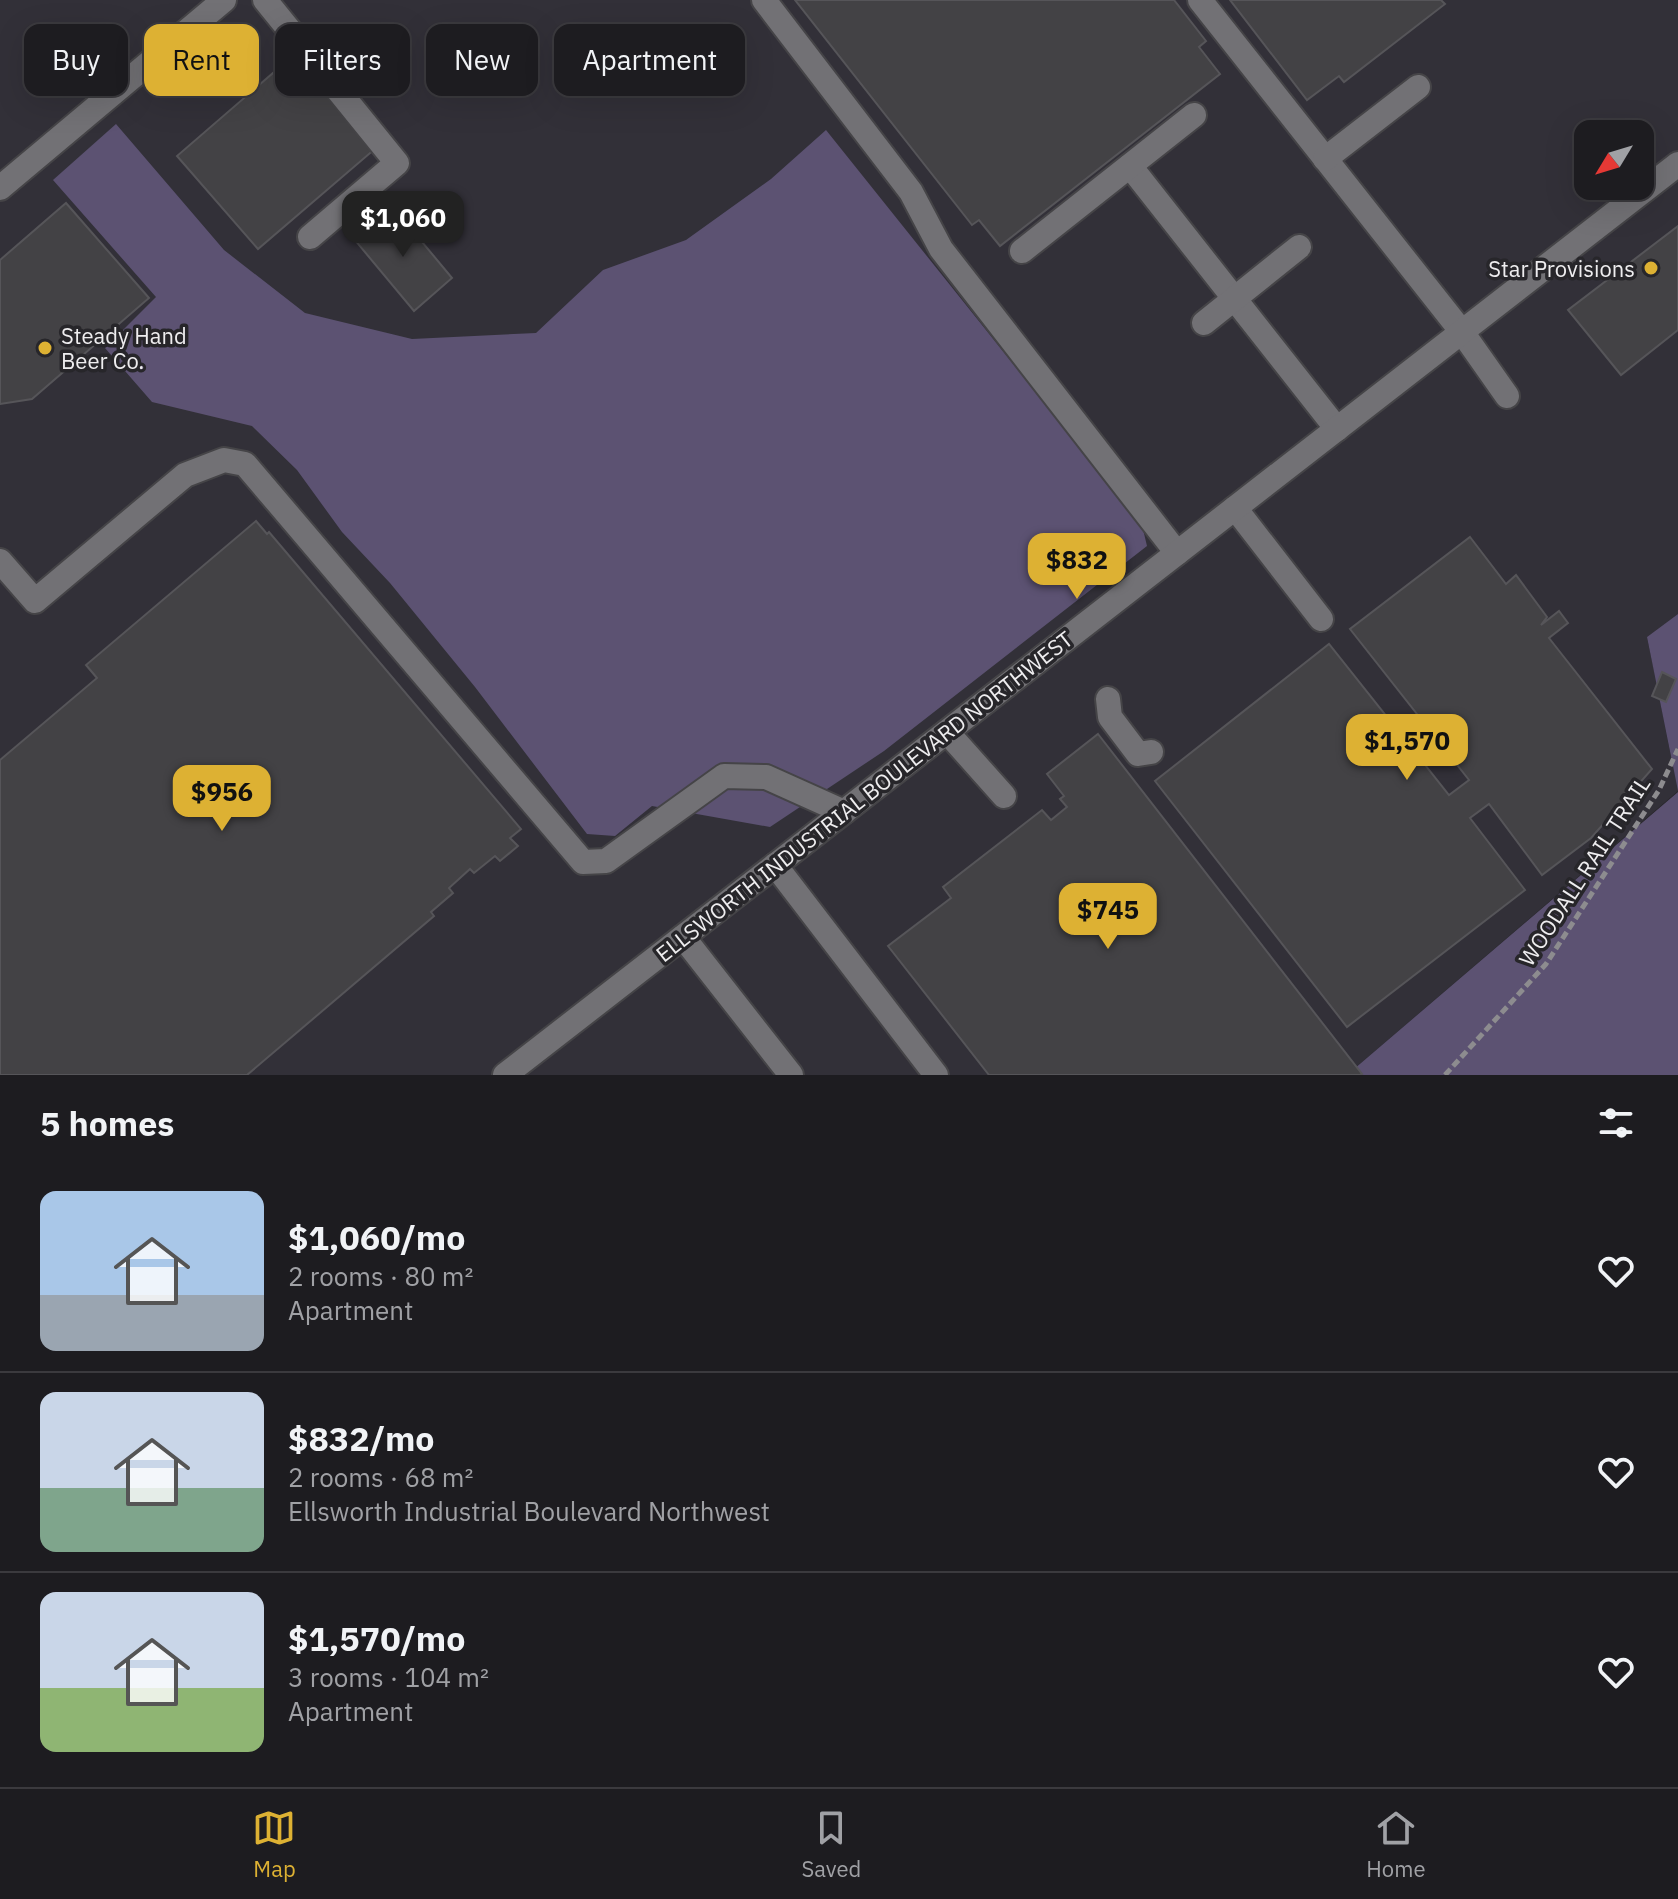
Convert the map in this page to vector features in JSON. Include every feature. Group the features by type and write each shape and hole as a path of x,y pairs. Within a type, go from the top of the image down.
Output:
{"street":[{"path":"0,188 224,0"},
{"path":"265,0 397,163 310,237"},
{"path":"764,0 911,192 941,249 1177,553"},
{"path":"1200,0 1462,332 1507,396"},
{"path":"1325,159 1418,87"},
{"path":"1022,251 1194,115"},
{"name":"ELLSWORTH INDUSTRIAL BOULEVARD NORTHWEST","path":"505,1075 1678,164"},
{"path":"1130,166 1337,429"},
{"path":"1204,323 1299,247"},
{"path":"0,561 35,601 185,475 224,460 245,464 583,862 606,861 724,776 766,777 844,812"},
{"path":"1235,508 1321,619"},
{"path":"1108,699 1110,717 1138,754 1151,752"},
{"path":"947,732 1004,796"},
{"path":"775,865 936,1075"},
{"path":"683,937 791,1075"}],"path":[{"name":"WOODALL RAIL TRAIL","path":"1445,1075 1546,964 1659,790 1678,749"}],"shaded area":[{"path":"0,0 1678,0 1678,614 1647,637 1678,791 1347,1075 0,1075"},
{"path":"116,124 224,250 305,313 412,339 536,333 603,270 686,240 771,179 826,130 1142,525 1147,546 884,751 770,827 652,806 615,836 587,834 475,687 390,583 342,532 297,470 252,426 152,402 105,348 156,297 53,180"},
{"path":"1678,614 1678,791 1647,637"},
{"path":"1678,792 1678,1075 1347,1075"}],"building":[{"path":"795,0 1174,0 1206,41 1199,47 1220,74 1000,246 979,220 972,225"},
{"path":"1230,0 1441,0 1445,4 1344,82 1339,76 1307,100"},
{"path":"275,71 275,96 331,96 376,148 258,249 177,156 246,96 259,96 259,85"},
{"name":"Steady Hand Beer Co.","path":"66,203 149,298 32,399 0,404 0,260"},
{"path":"393,207 452,278 414,311 354,239"},
{"name":"Star Provisions","path":"1678,226 1678,330 1621,375 1568,310"},
{"path":"256,521 267,534 269,532 521,829 510,838 518,846 500,861 495,856 474,873 470,869 449,888 453,893 431,912 434,916 247,1075 0,1075 0,760 97,678 86,665"},
{"path":"1470,537 1506,584 1516,575 1547,617 1541,625 1559,611 1568,623 1549,638 1652,769 1591,838 1542,875 1489,804 1470,818 1525,890 1347,1027 1155,781 1329,644 1449,795 1469,780 1350,629"},
{"path":"1662,672 1676,679 1666,702 1652,696"},
{"path":"1098,734 1362,1074 989,1075 888,946 951,898 943,887 1042,810 1051,820 1067,807 1060,799 1064,796 1047,774"}],"place":[{"name":"Star Provisions","path":"1651,268"},
{"name":"Steady Hand Beer Co.","path":"45,348"}]}
